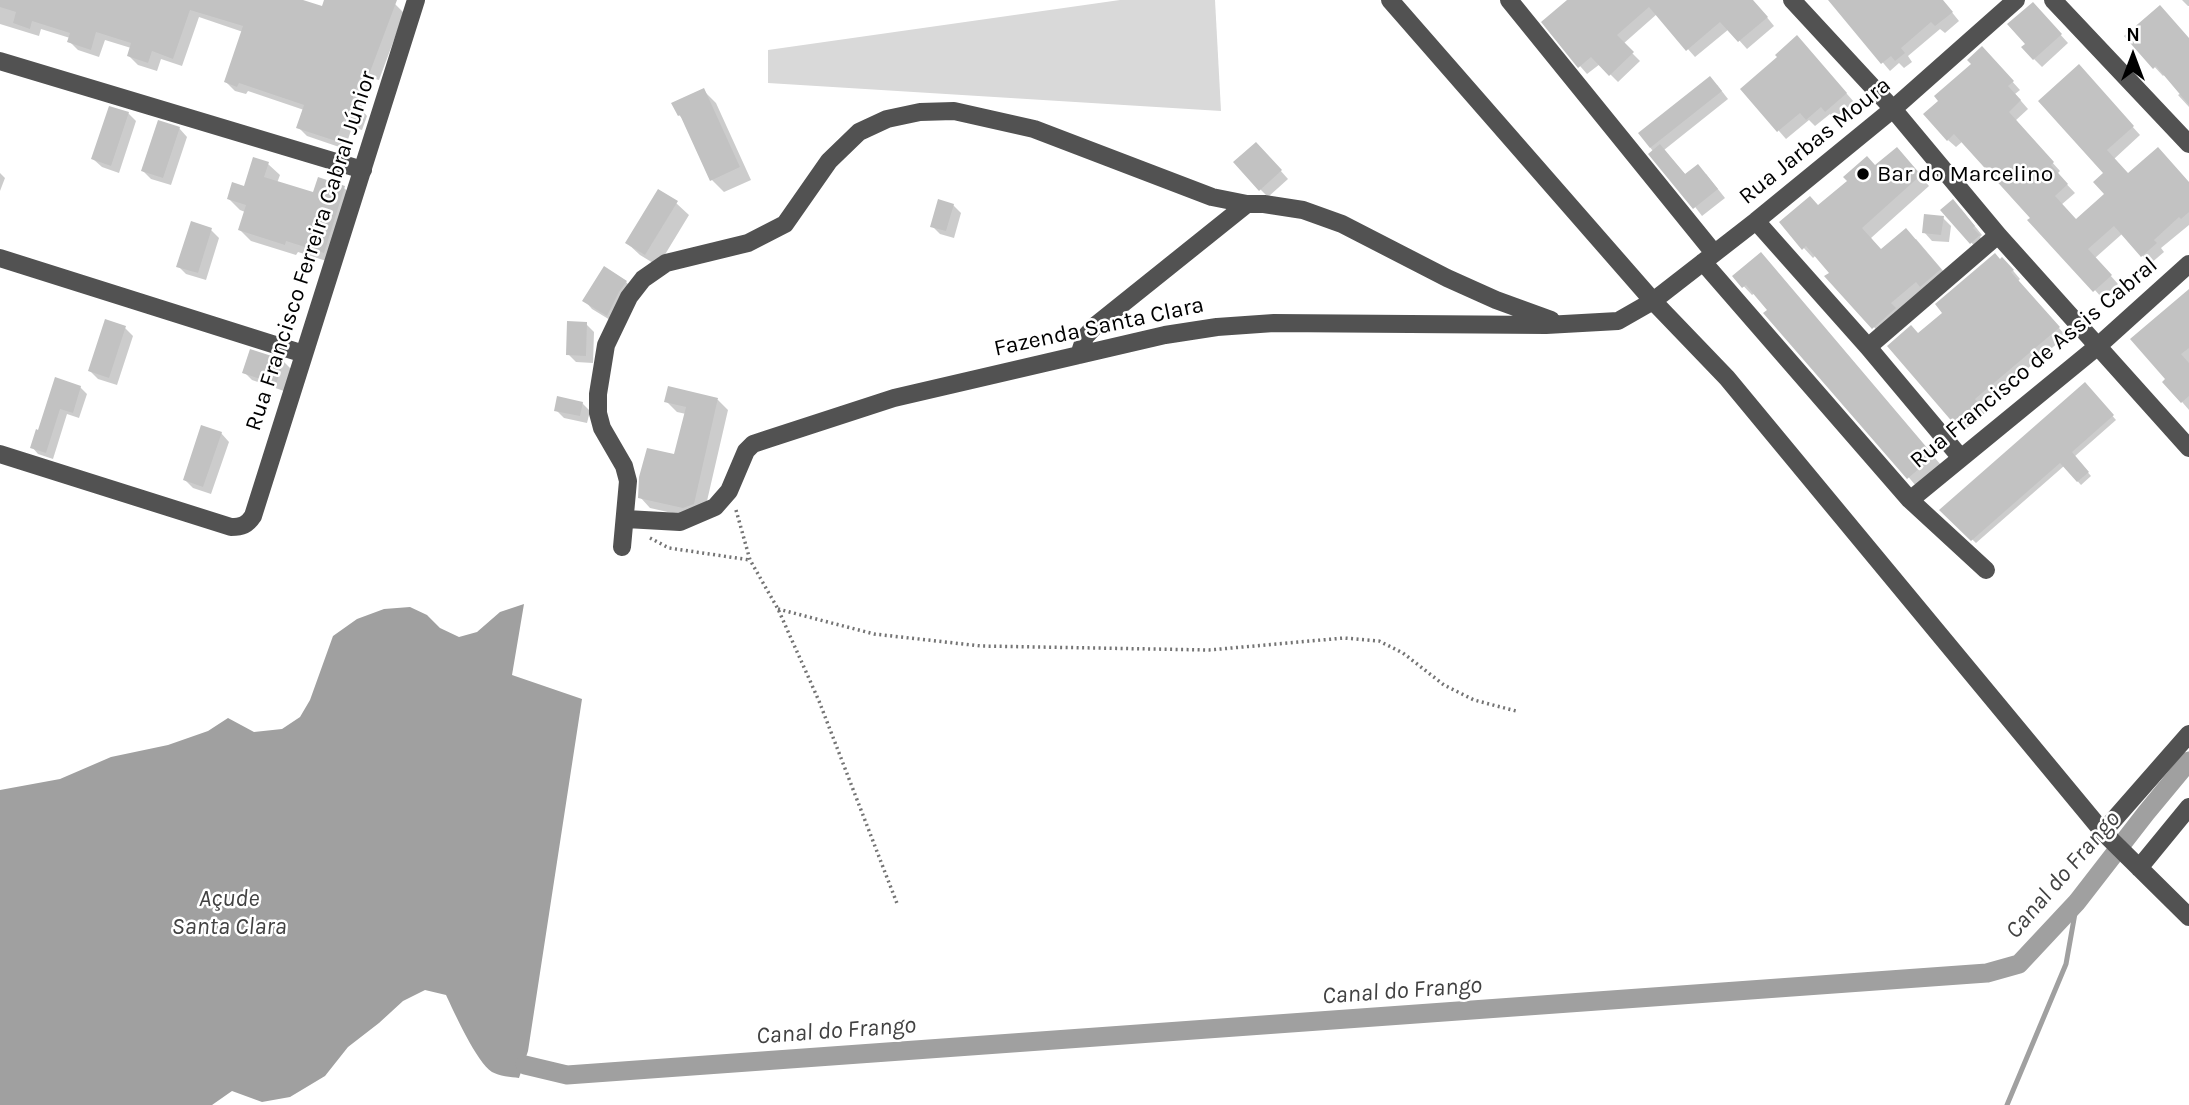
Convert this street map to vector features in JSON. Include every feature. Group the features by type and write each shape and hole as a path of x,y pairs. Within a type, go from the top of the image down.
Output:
{"street":[{"name":"Rua Francisco Ferreira Cabral Júnior","path":"0,454 231,527 241,527 248,523 253,516 416,0"},
{"path":"1390,0 1645,306 1727,378 2106,836 2189,917"},
{"path":"1791,0 1894,109 1998,235 2189,448"},
{"name":"Rua Jarbas Moura","path":"1645,306 1756,221 1894,109 2016,0"},
{"path":"2053,0 2189,144"},
{"path":"1515,2 1709,257 1910,500 1986,570"},
{"path":"0,61 363,170"},
{"path":"622,547 628,481 624,466 603,428 598,413 598,394 606,345 629,297 642,279 666,263 748,243 785,224 829,161 859,132 887,119 920,112 954,111 1034,129 1212,197 1303,210 1496,300 1531,314 1569,324"},
{"path":"1079,355 1085,337 1096,325 1247,204"},
{"path":"1756,221 1868,347 1961,458"},
{"path":"1868,347 1998,235"},
{"path":"0,258 304,354"},
{"name":"Rua Francisco de Assis Cabral","path":"1910,500 2098,346 2189,264"},
{"name":"Fazenda Santa Clara","path":"729,491 746,451 753,444 894,398 1165,335 1217,327 1274,323 1569,324 1618,321 1645,306"},
{"path":"626,519 680,522 715,507 729,491"},
{"path":"2106,836 2189,734"},
{"path":"2135,864 2189,807"}],"path":[{"path":"729,491 744,533 750,560 778,610 819,701 898,906"},
{"path":"626,519 653,540 669,548 750,560"},
{"path":"778,610 874,634 981,646 1209,650 1344,638 1379,641 1403,653 1454,690 1474,700 1516,711"}],"shaded area":[{"path":"1120,0 1215,0 1221,111 768,83 768,50"}],"water":[{"name":"Açude Santa Clara","path":"524,604 512,675 582,699 528,1051 519,1078 492,1072 486,1067 466,1036 446,995 425,990 403,1001 348,1047 325,1076 290,1097 262,1102 232,1091 212,1105 0,1105 0,790 60,779 111,757 168,745 208,731 228,718 254,732 282,729 300,717 310,700 333,636 357,619 384,609 410,607 427,615 440,628 459,637 477,632 500,612"}],"building":[{"path":"0,0 303,0 322,6 324,0 397,0 370,72 363,70 351,103 359,105 353,122 344,119 336,141 296,128 304,105 239,83 237,87 224,82 243,26 190,10 173,59 152,51 148,63 127,56 131,43 96,32 91,50 67,42 70,33 32,21 30,29 13,23 16,12 0,7"},
{"path":"1567,0 1753,0 1768,17 1738,42 1720,22 1686,51 1649,7 1617,35 1634,52 1609,76 1591,57 1578,68 1541,22"},
{"path":"1828,0 1943,0 1953,12 1935,26 1931,22 1901,48 1905,53 1895,61 1891,56 1881,64"},
{"path":"2033,2 2062,34 2033,60 2021,47 2025,44 2007,24"},
{"path":"2160,5 2189,38 2189,105 2156,66 2153,69 2124,36"},
{"path":"1797,35 1847,93 1825,112 1821,107 1806,120 1800,113 1777,132 1740,89 1777,57 1775,55"},
{"path":"1982,46 2014,81 2008,86 2021,100 2009,112 2054,162 2051,165 2068,184 2055,196 2076,219 2104,194 2093,182 2103,173 2038,101 2079,64 2134,126 2107,150 2128,173 2158,147 2189,182 2189,212 2181,219 2179,217 2154,240 2157,243 2141,257 2114,226 2088,249 2112,275 2093,292 1954,134 1947,141 1923,114 1938,101 1934,96 1971,64 1967,60"},
{"path":"1710,76 1722,91 1650,148 1638,133"},
{"path":"704,88 740,167 710,181 680,115 678,116 671,103"},
{"path":"109,106 129,112 111,166 91,159"},
{"path":"158,120 180,127 163,178 141,171"},
{"path":"1256,142 1282,170 1259,191 1233,162"},
{"path":"1660,144 1685,174 1698,164 1718,189 1693,209 1648,154"},
{"path":"1897,147 1921,175 1862,228 1881,249 1906,228 1941,269 1920,287 1916,282 1891,303 1896,308 1872,329 1824,276 1829,273 1806,246 1802,250 1779,222 1810,196 1818,205 1847,181 1843,177 1867,156 1875,165"},
{"path":"253,157 269,162 264,177 313,192 318,177 345,186 324,253 286,241 285,245 238,230 246,205 227,199 232,182 244,186"},
{"path":"658,189 678,201 645,255 625,243"},
{"path":"938,199 954,204 946,231 930,227"},
{"path":"1953,199 1980,235 1970,244 1940,210"},
{"path":"1924,214 1944,216 1941,235 1922,233"},
{"path":"191,221 212,228 198,273 176,267"},
{"path":"1761,252 1934,456 1907,479 1763,313 1767,310 1746,285 1742,288 1732,276"},
{"path":"1995,253 2014,270 2011,272 2060,327 1975,399 1979,404 1955,425 1887,346 1911,325 1918,333 1942,313 1935,304"},
{"path":"604,266 627,281 607,316 582,301"},
{"path":"2189,289 2189,348 2181,354 2189,363 2189,396 2181,403 2162,382 2165,379 2130,339"},
{"path":"105,319 126,326 109,378 88,371"},
{"path":"567,321 587,322 586,356 566,355"},
{"path":"250,349 284,360 276,384 242,373"},
{"path":"55,377 81,386 73,413 60,409 46,453 30,448"},
{"path":"2085,382 2114,415 2072,452 2089,472 2077,482 2060,463 1971,541 1939,510"},
{"path":"668,386 718,398 694,504 683,508 638,498 639,477 647,448 674,454 686,407 664,402"},
{"path":"557,396 583,402 580,416 554,411"},
{"path":"201,425 222,432 203,487 183,480"}],"waterway":[{"name":"Canal do Frango","path":"525,1065 567,1075 1987,973 2019,964 2077,902 2189,761"},
{"path":"2007,1105 2066,964 2077,902"}],"place":[{"name":"Bar do Marcelino","path":"1863,174"}]}
